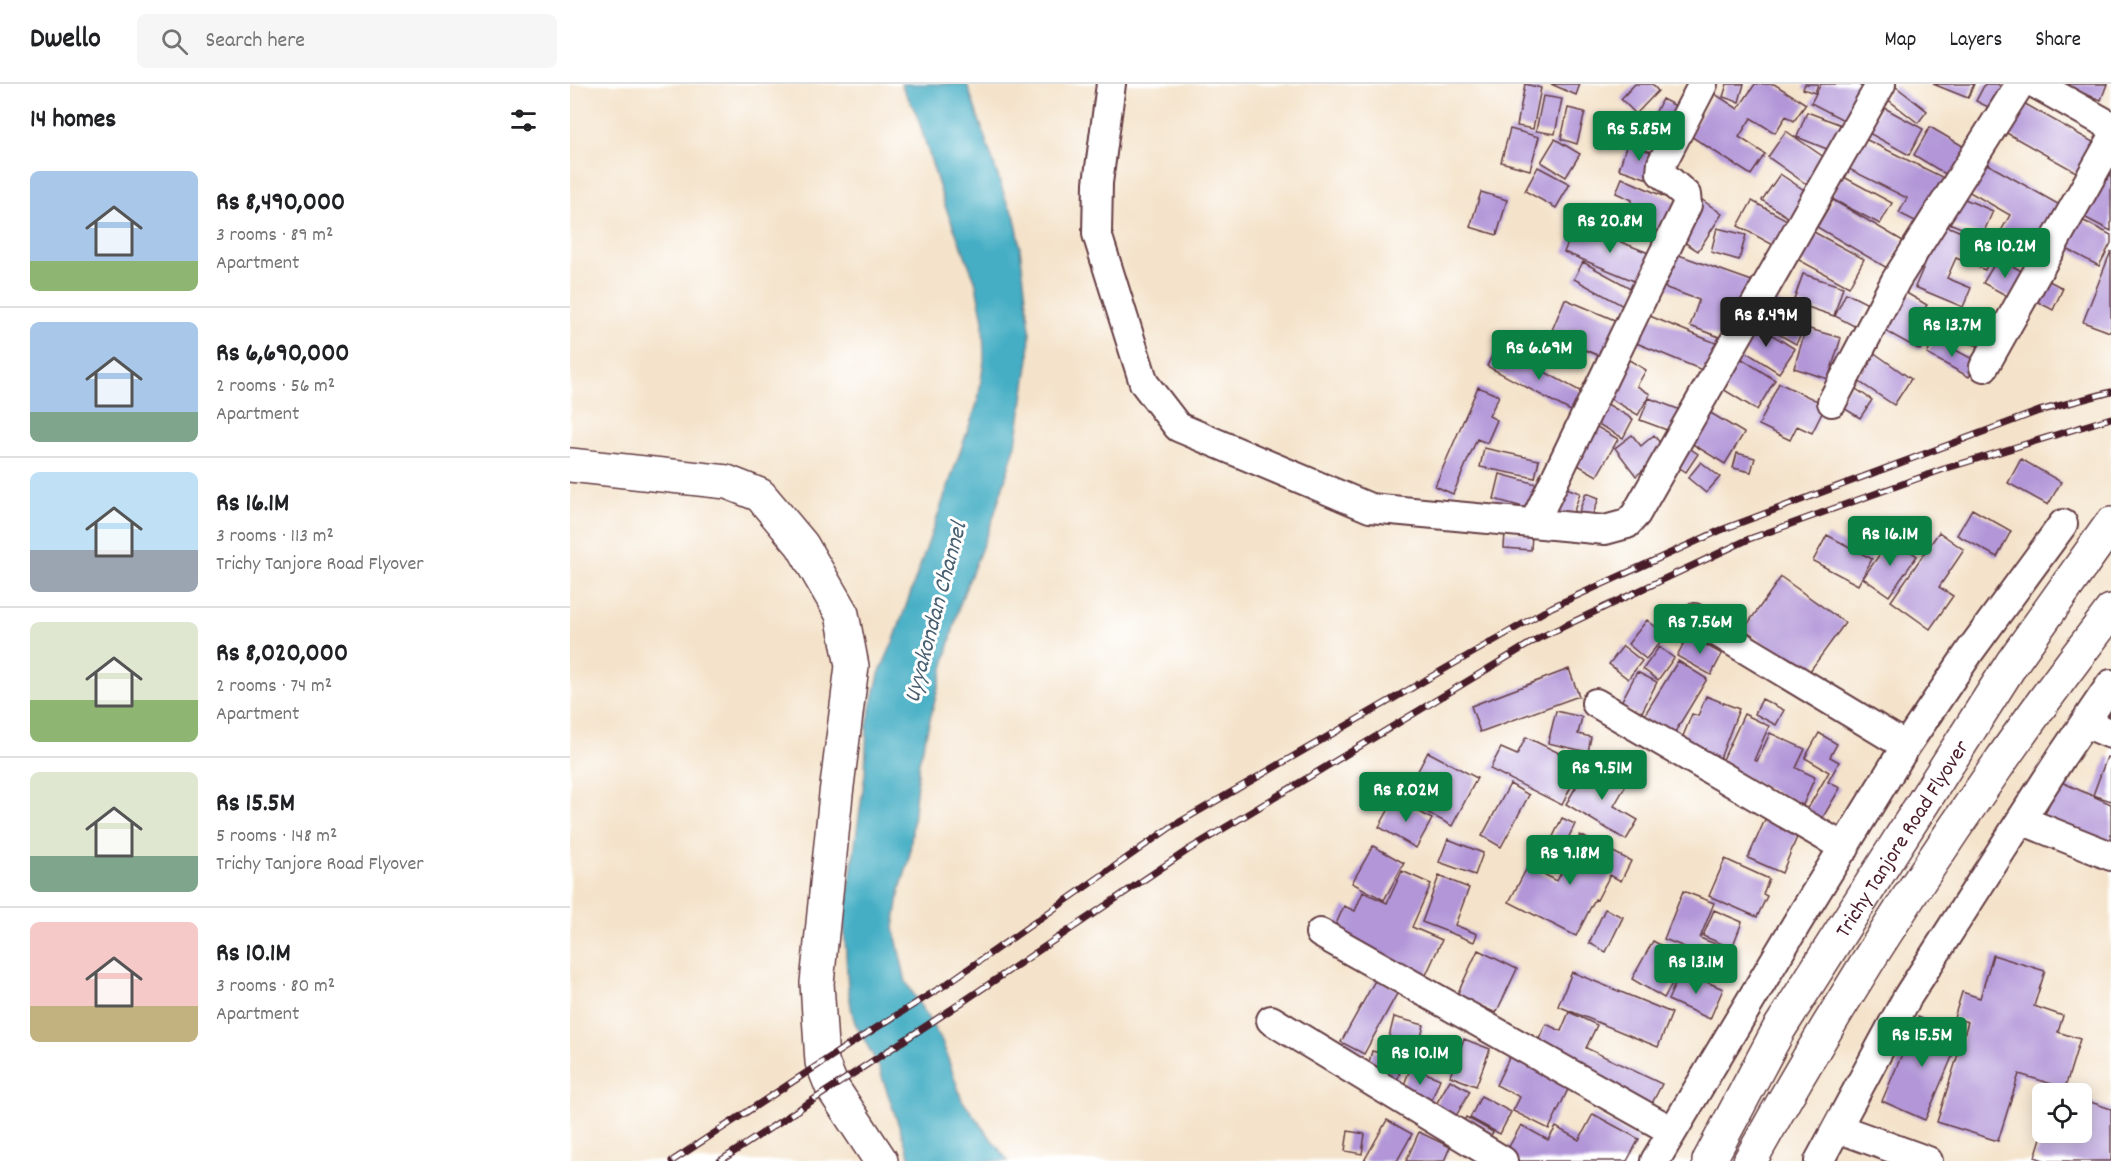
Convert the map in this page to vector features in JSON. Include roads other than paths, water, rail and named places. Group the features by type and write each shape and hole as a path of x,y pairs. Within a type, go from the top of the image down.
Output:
{"main road":[{"path":"570,465 727,482 760,495 802,545 842,614 852,666 836,794 817,983 822,1062 832,1087 881,1161"},
{"name":"Trichy Tanjore Road Flyover","path":"1709,1161 1779,1029 2012,663 2111,524"},
{"name":"Trichy Tanjore Road Flyover","path":"1750,1161 1793,1083 1887,932 1998,764 2111,611"}],"street":[{"path":"1111,84 1098,183 1097,234 1144,383 1178,427 1370,508 1605,530 1627,524 1636,514 1881,84"},
{"path":"1534,523 1687,205 1686,195 1661,172 1662,163 1703,84"},
{"path":"1832,402 1896,280 2020,84"},
{"path":"2036,84 2111,126"},
{"path":"1984,367 2111,141"},
{"path":"1655,1161 1906,746 1970,651 2064,524"},
{"path":"1694,618 1906,746"},
{"path":"1819,1161 1908,996 2111,684"},
{"path":"1596,703 1845,848"},
{"path":"2085,723 2111,734"},
{"path":"2021,820 2111,856"},
{"path":"1320,933 1672,1131"},
{"path":"1270,1020 1503,1161"},
{"path":"1837,1128 1928,1161"}],"water":[{"name":"Uyyakondan Channel","path":"901,84 967,84 1006,200 1014,214 1030,329 1029,359 1016,444 993,519 960,603 919,762 909,861 900,889 894,928 906,982 942,1041 962,1100 1008,1161 911,1161 878,1065 855,1023 848,988 844,922 865,774 867,725 879,674 894,640 978,401 984,360 983,320 975,280 945,206 917,115"}],"railway":[{"path":"672,1161 945,985 1171,827 1552,607 1721,530 2039,411 2111,392"},
{"path":"720,1161 1188,850 1539,638 1749,539 1944,469 2111,418"}]}
